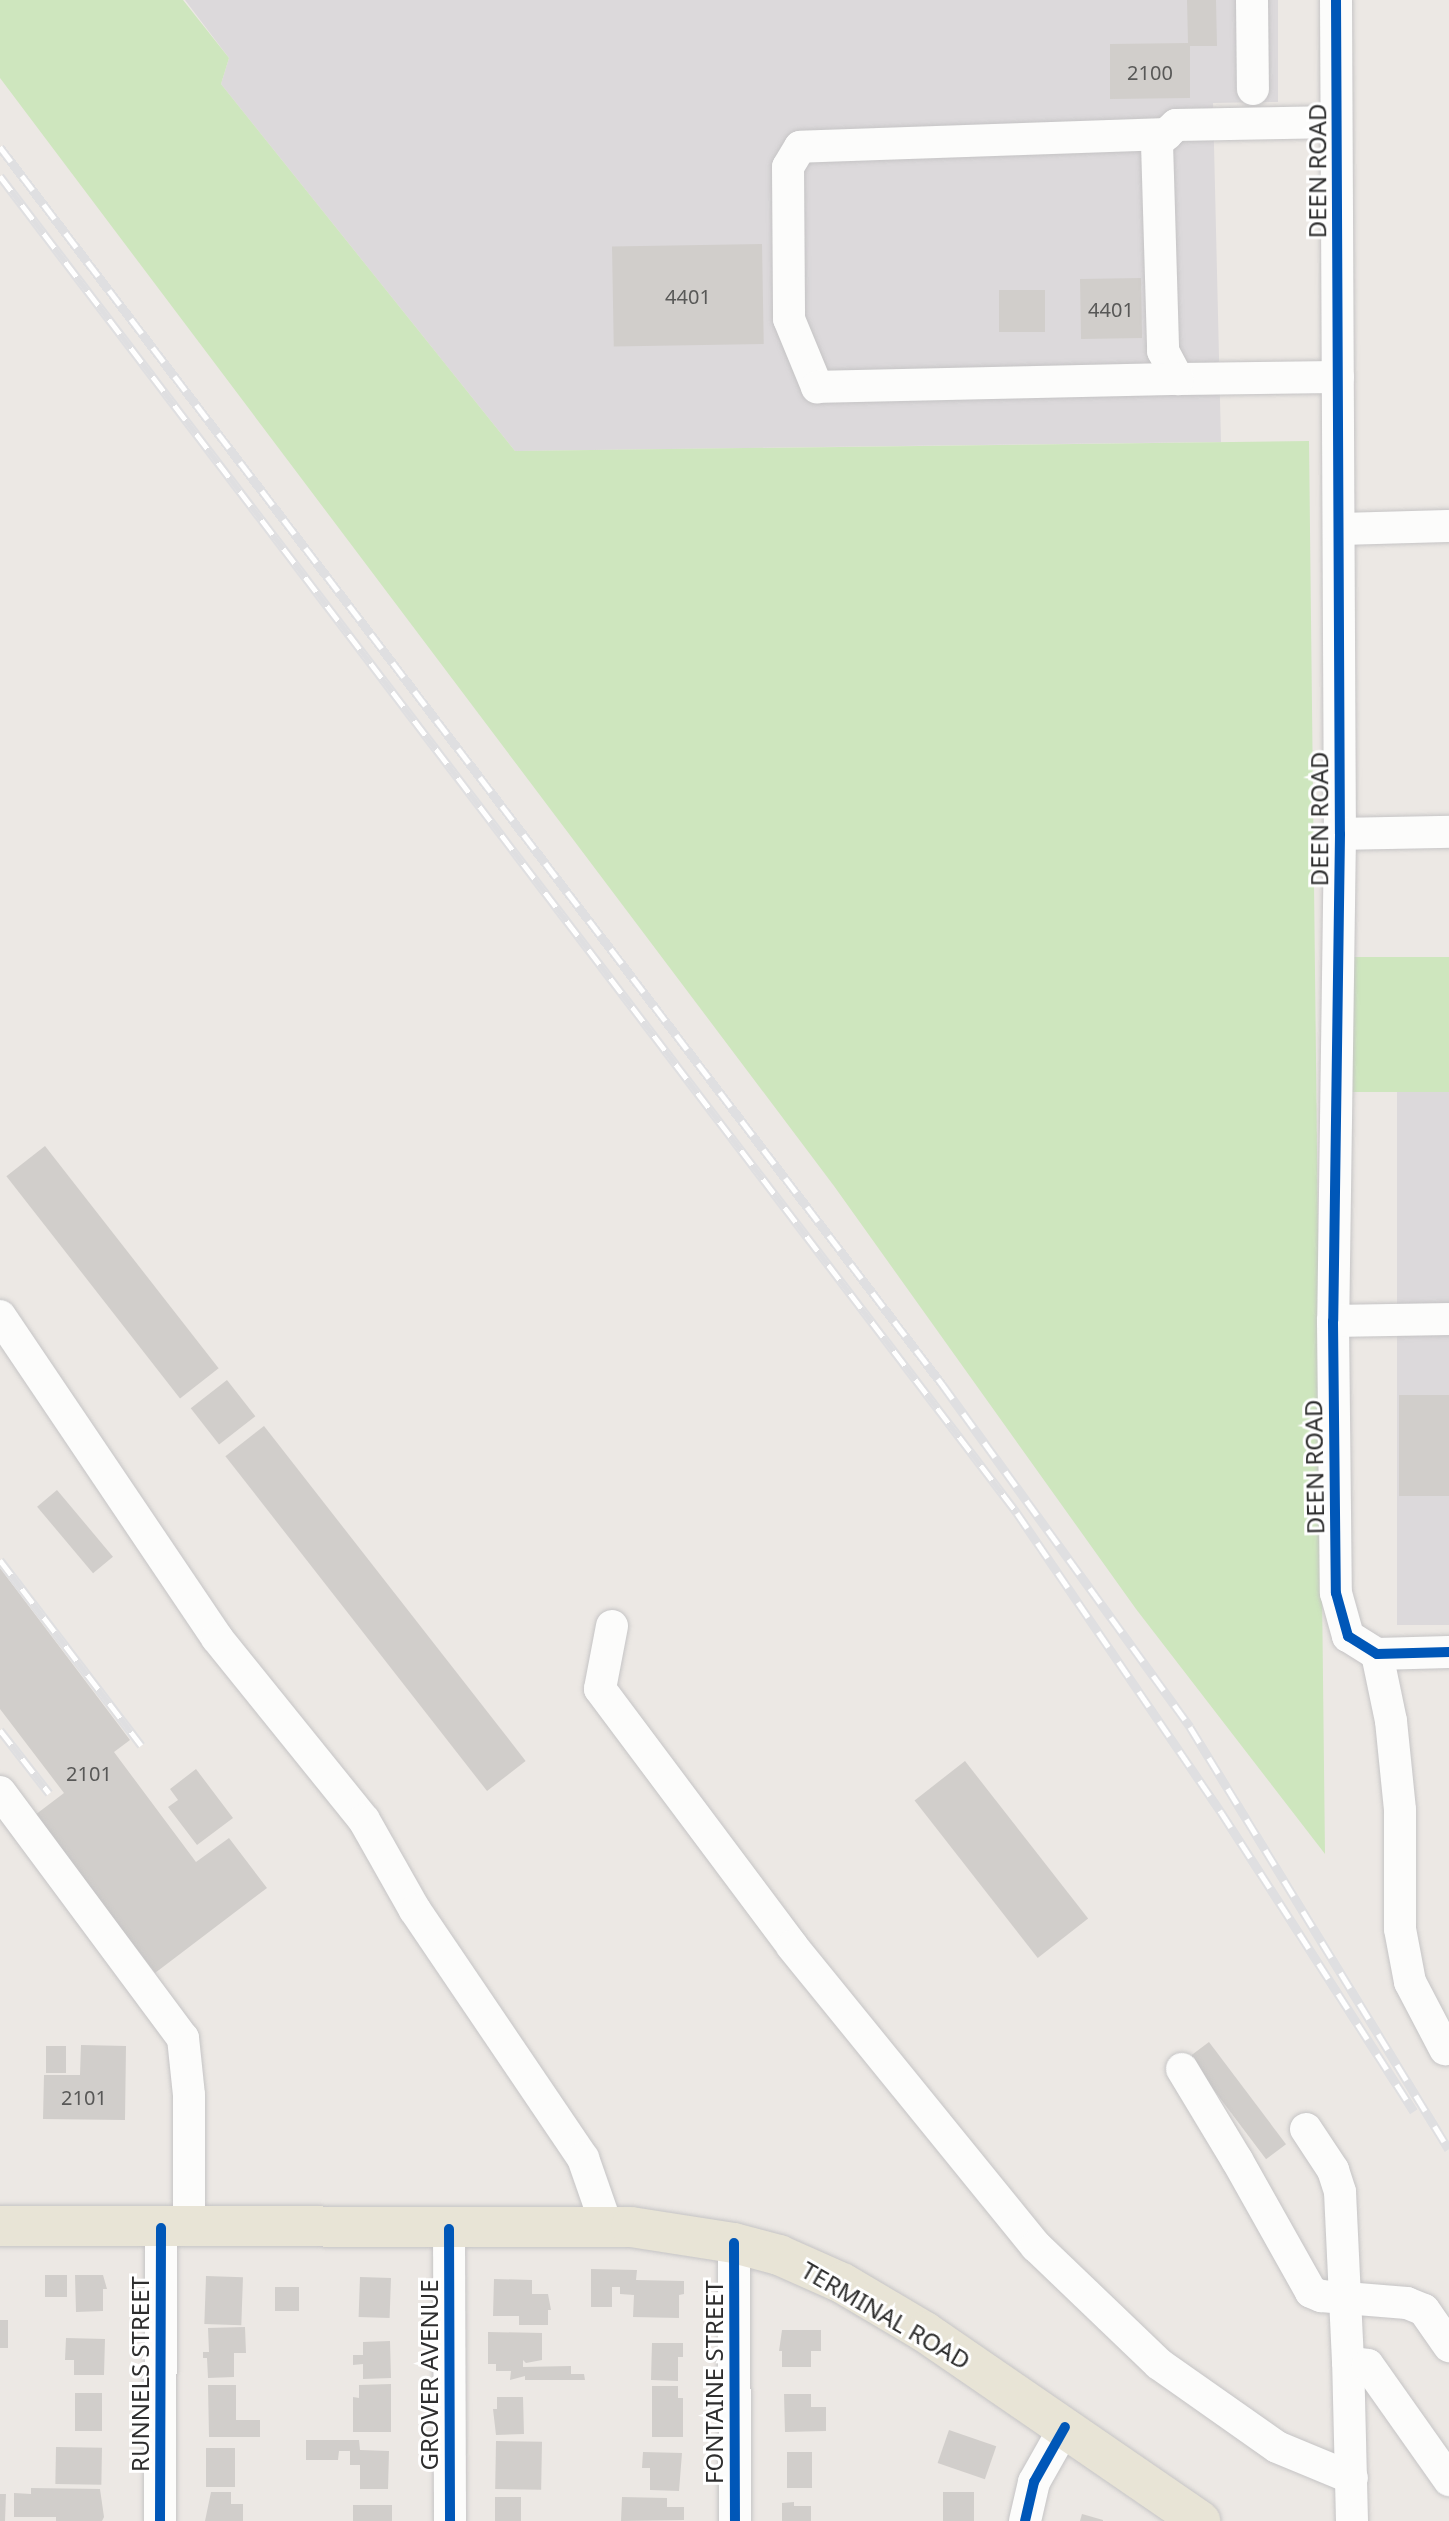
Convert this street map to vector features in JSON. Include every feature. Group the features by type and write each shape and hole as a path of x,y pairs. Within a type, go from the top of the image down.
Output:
{"main road":[{"name":"TERMINAL ROAD","path":"0,2226 631,2227 734,2243 779,2255 842,2283 925,2332 1200,2521"}],"street":[{"path":"1252,0 1253,89"},
{"name":"DEEN ROAD","path":"1336,0 1340,834 1333,1321 1336,1593 1348,1636 1377,1654"},
{"path":"1178,379 1163,351 1157,143 1176,125 1336,122"},
{"path":"1167,134 800,147 788,167 789,319 817,387 1338,377"},
{"path":"1339,529 1449,526"},
{"path":"1340,834 1449,832"},
{"path":"0,1316 217,1638 364,1820 415,1910 583,2158 607,2227"},
{"path":"1333,1321 1449,1319"},
{"path":"612,1626 600,1689 792,1946 1036,2246 1159,2364 1277,2447 1352,2478"},
{"path":"1445,2049 1410,1982 1400,1929 1400,1810 1391,1721 1377,1654 1449,1652"},
{"name":"RUNNELS STREET","path":"0,1792 183,2038 189,2095 175,2228 160,2521"},
{"path":"1182,2069 1311,2292 1388,2299 1424,2310 1449,2346"},
{"path":"1306,2129 1333,2170 1340,2192 1352,2521"},
{"name":"GROVER AVENUE","path":"449,2229 450,2521"},
{"name":"FONTAINE STREET","path":"734,2243 735,2521"},
{"path":"1348,2362 1368,2365 1449,2480"},
{"path":"1025,2521 1034,2482 1065,2427"}],"shaded area":[{"path":"185,0 1278,0 1278,102 1213,103 1221,442 515,451 221,84 229,58"},
{"path":"1397,1092 1449,1092 1449,1625 1397,1625"}],"green space":[{"path":"0,0 183,0 229,58 221,84 515,451 1309,441 1325,1854 1136,1609 834,1186 0,78"},
{"path":"1349,957 1449,957 1449,1092 1349,1092"}],"building":[{"path":"1187,0 1216,0 1217,46 1190,46 1190,98 1110,99 1110,44 1188,43"},
{"path":"762,244 764,344 614,347 612,247"},
{"path":"1141,278 1142,338 1081,339 1080,279"},
{"path":"999,290 1045,290 1045,332 999,332"},
{"path":"45,1146 219,1368 180,1398 6,1176"},
{"path":"227,1380 255,1416 219,1445 191,1408"},
{"path":"1399,1395 1449,1395 1449,1496 1399,1496"},
{"path":"264,1426 526,1761 487,1791 225,1456"},
{"path":"57,1490 113,1557 93,1573 37,1507"},
{"path":"0,1568 130,1740 114,1752 196,1862 229,1838 267,1888 155,1973 35,1815 64,1793 0,1709"},
{"path":"965,1761 1088,1919 1038,1958 915,1800"},
{"path":"196,1769 233,1818 197,1845 168,1807 178,1800 170,1789"},
{"path":"1209,2042 1286,2144 1266,2159 1189,2057"},
{"path":"81,2045 126,2046 125,2120 43,2119 44,2075 80,2075"},
{"path":"46,2046 66,2046 66,2073 46,2073"},
{"path":"591,2269 637,2270 636,2280 684,2281 684,2294 679,2295 679,2318 633,2317 634,2295 620,2294 620,2287 612,2287 612,2307 591,2307"},
{"path":"45,2275 67,2275 67,2297 45,2297"},
{"path":"75,2275 103,2275 107,2289 103,2289 103,2311 76,2312"},
{"path":"206,2276 243,2277 241,2325 204,2324"},
{"path":"360,2277 391,2278 390,2318 359,2317"},
{"path":"494,2279 532,2280 532,2294 548,2294 551,2310 548,2310 548,2325 519,2325 519,2316 493,2316"},
{"path":"275,2287 299,2287 299,2311 275,2311"},
{"path":"0,2320 8,2320 8,2348 0,2348"},
{"path":"245,2327 246,2353 234,2353 234,2377 208,2378 207,2358 203,2358 203,2352 209,2352 208,2328"},
{"path":"782,2330 821,2330 821,2351 811,2351 811,2367 782,2367 782,2351 779,2351"},
{"path":"488,2332 542,2333 542,2360 526,2363 523,2360 523,2367 571,2366 571,2374 584,2374 585,2380 525,2380 525,2376 510,2380 511,2371 496,2371 496,2364 488,2364"},
{"path":"66,2338 105,2339 104,2375 74,2375 74,2360 65,2360"},
{"path":"390,2341 391,2378 363,2379 363,2364 353,2365 353,2355 363,2355 363,2342"},
{"path":"652,2343 683,2343 683,2357 678,2357 678,2381 651,2380"},
{"path":"391,2384 391,2432 353,2432 353,2397 359,2398 359,2385"},
{"path":"208,2385 236,2385 236,2420 260,2420 260,2437 209,2437"},
{"path":"652,2386 678,2386 678,2398 683,2398 683,2437 652,2437"},
{"path":"75,2393 102,2393 102,2431 75,2431"},
{"path":"784,2394 811,2394 811,2407 826,2407 826,2431 785,2432"},
{"path":"497,2397 523,2397 524,2434 496,2435 493,2409 497,2409"},
{"path":"949,2430 996,2446 985,2479 938,2463"},
{"path":"306,2440 359,2440 360,2450 389,2451 388,2489 360,2489 360,2465 350,2465 350,2451 339,2451 338,2460 306,2460"},
{"path":"496,2441 542,2442 541,2490 495,2489"},
{"path":"56,2447 102,2448 101,2485 55,2484"},
{"path":"206,2448 235,2448 235,2487 206,2487"},
{"path":"643,2452 682,2453 679,2491 650,2490 650,2468 642,2468"},
{"path":"787,2452 812,2452 812,2488 787,2488"},
{"path":"31,2488 100,2489 104,2517 102,2521 56,2521 56,2517 14,2517 14,2493 31,2494"},
{"path":"211,2492 231,2492 231,2504 243,2504 243,2521 205,2521"},
{"path":"943,2492 974,2492 974,2521 943,2521"},
{"path":"0,2494 6,2494 5,2521 0,2521"},
{"path":"495,2497 521,2497 521,2521 495,2521"},
{"path":"622,2497 667,2498 667,2507 684,2507 684,2520 621,2521"},
{"path":"794,2502 794,2506 811,2506 811,2521 782,2521 782,2503"},
{"path":"353,2505 392,2505 392,2521 353,2521"},
{"path":"1082,2514 1103,2520 1103,2521 1080,2521"}],"railway":[{"path":"0,147 942,1384 1190,1727 1449,2149"},
{"path":"0,176 1017,1513 1221,1812 1414,2111"},
{"path":"0,1560 141,1745"},
{"path":"0,1730 49,1793"}],"cycle path":[{"path":"1336,0 1340,834 1333,1321 1336,1593 1348,1636 1377,1654 1449,1652"},
{"path":"160,2521 161,2228"},
{"path":"449,2229 450,2521"},
{"path":"734,2243 735,2521"},
{"path":"1025,2521 1034,2482 1065,2427"}]}
